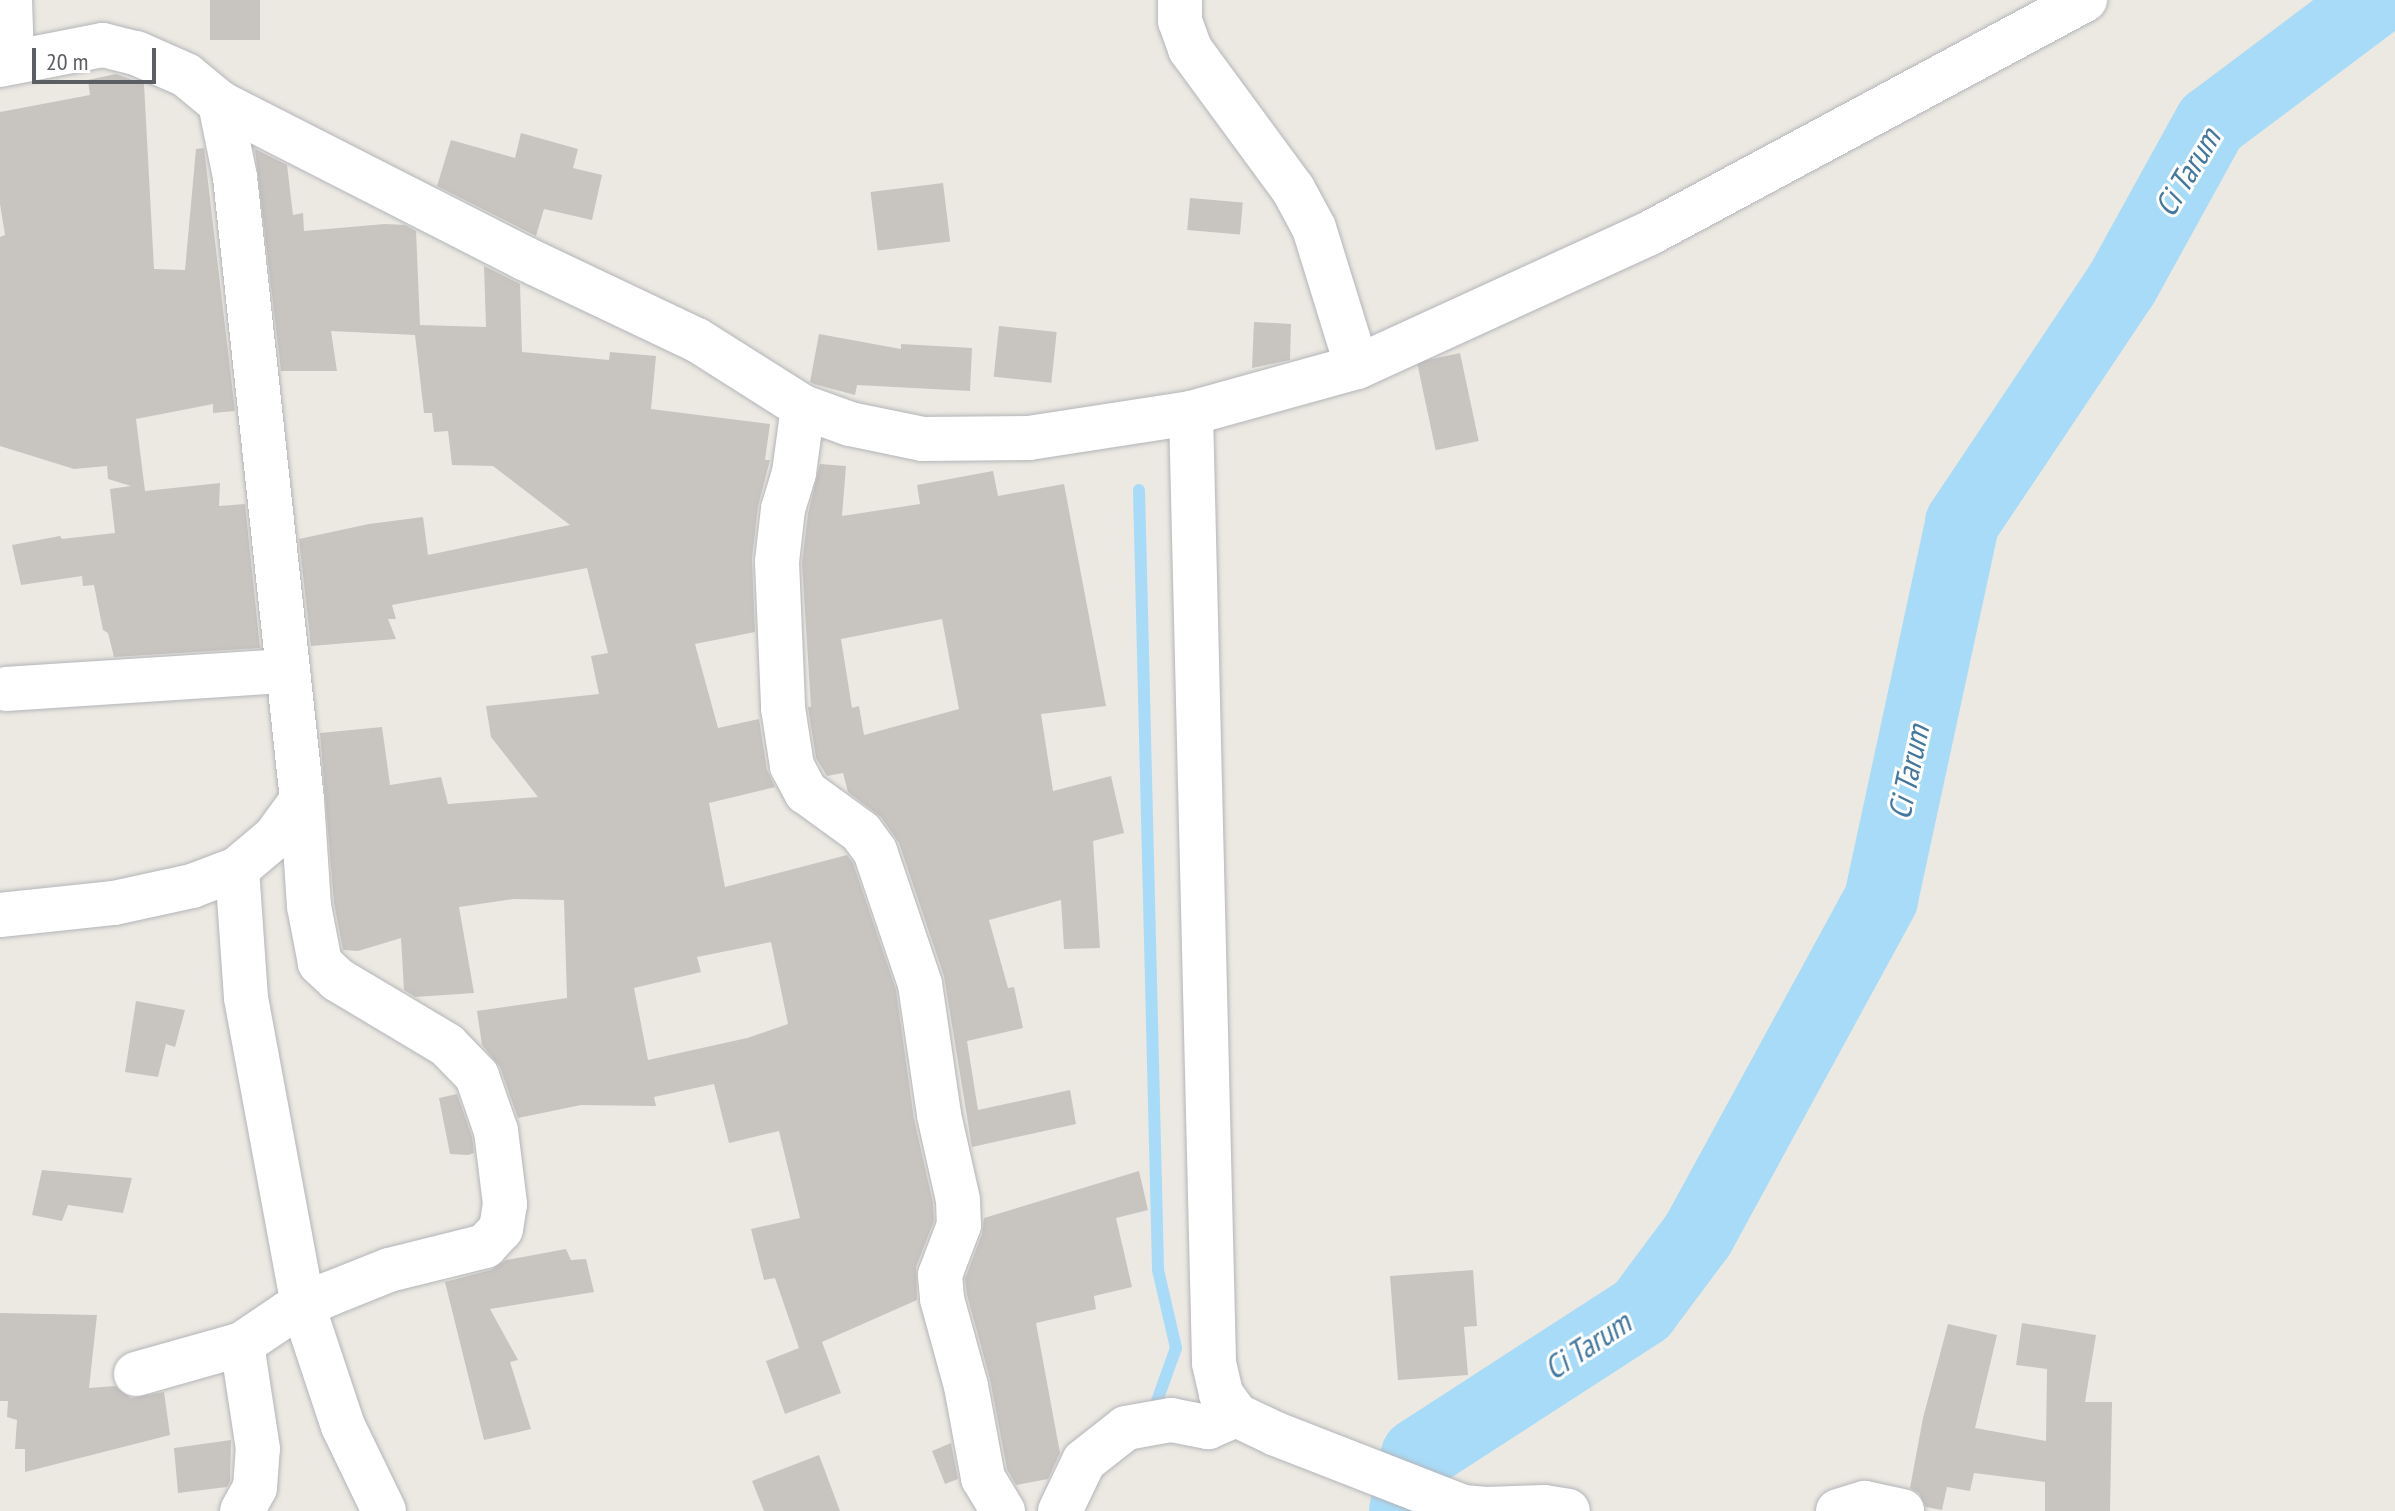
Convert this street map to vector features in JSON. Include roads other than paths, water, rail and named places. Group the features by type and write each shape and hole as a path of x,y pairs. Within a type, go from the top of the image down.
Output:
{"street":[{"path":"10,0 6,62 103,45 136,53 186,75 220,103 524,258 697,340 803,407 850,424 923,439 1029,438 1191,413 1357,367 1648,234 2085,0"},
{"path":"1180,0 1180,21 1190,49 1293,189 1314,228 1357,367"},
{"path":"136,1374 242,1344 303,1306 389,1270 485,1246 501,1229 505,1204 496,1131 477,1076 447,1045 338,980 320,963 309,906 302,800 277,549 235,177 220,103"},
{"path":"803,407 794,473 783,509 777,562 783,708 792,766 806,792 861,832 875,851 920,984 939,1115 959,1210 959,1225 940,1275 942,1299 966,1386 983,1478 1003,1511"},
{"path":"1191,413 1214,1363 1221,1394 1236,1415 1276,1434 1463,1507 1551,1510"},
{"path":"6,689 287,671"},
{"path":"0,915 114,903 192,886 237,869 275,837 302,800"},
{"path":"237,869 246,998 303,1306 343,1426 384,1511"},
{"path":"242,1344 258,1449 255,1488 242,1511"},
{"path":"1060,1511 1084,1461 1126,1428 1171,1420 1208,1427 1236,1415"},
{"path":"1838,1511 1865,1503 1902,1511"}],"waterway":[{"name":"Ci Tarum","path":"1406,1511 1418,1455 1642,1310 1698,1235 1881,899 1962,523 2122,284 2211,123 2375,0"},
{"path":"1139,490 1158,1270 1176,1348 1152,1415"}]}
